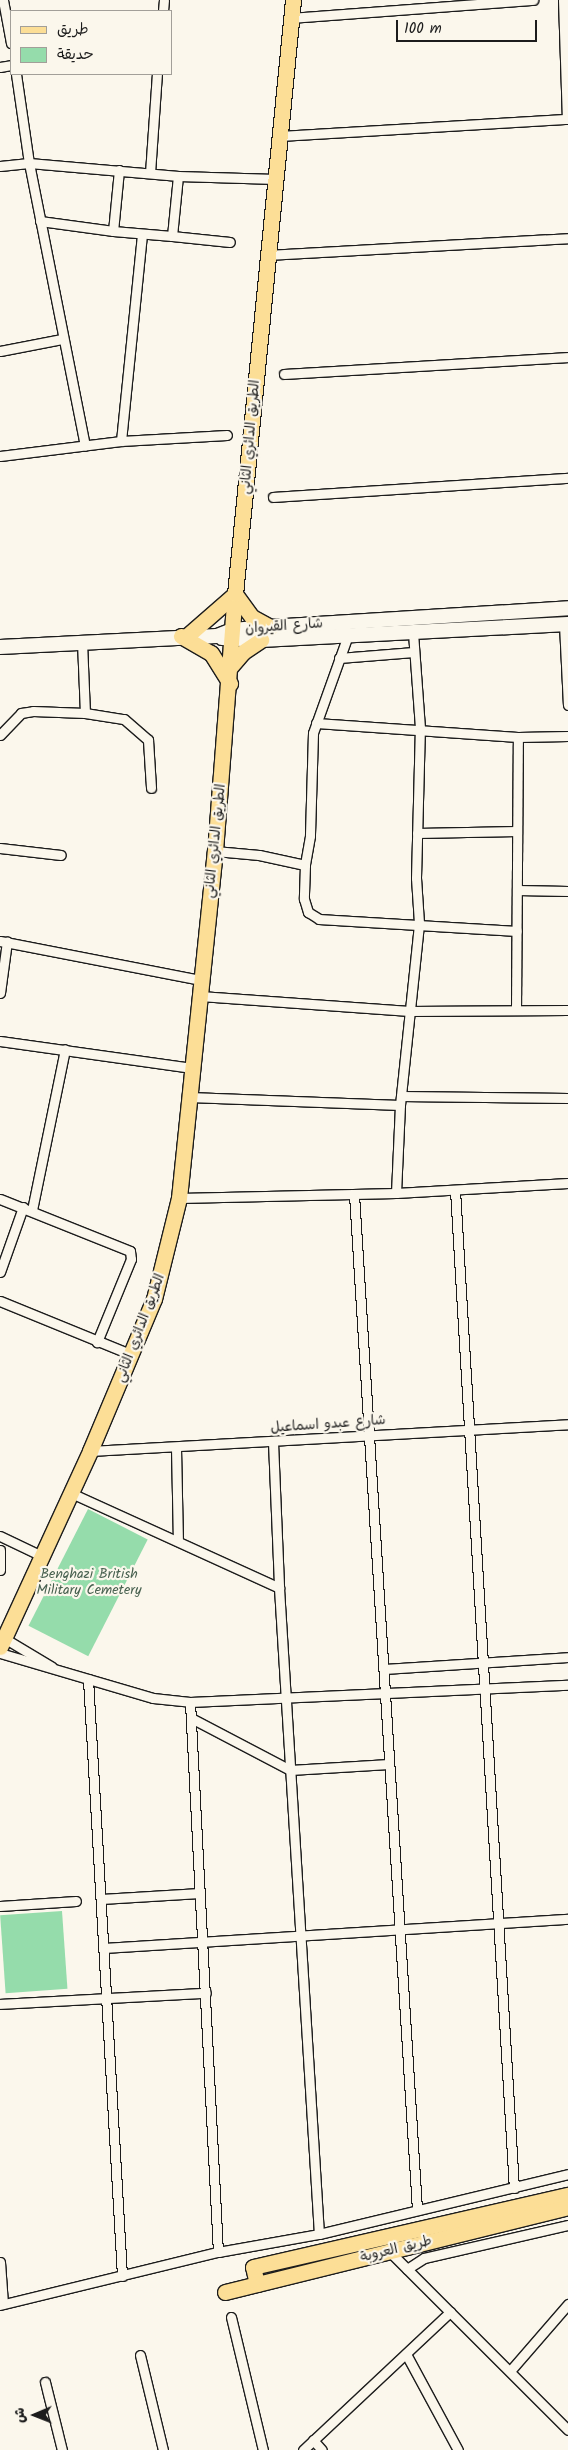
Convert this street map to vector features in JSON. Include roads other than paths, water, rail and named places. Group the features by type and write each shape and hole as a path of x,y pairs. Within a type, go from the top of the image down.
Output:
{"main road":[{"name":"الطريق الدائري الثاني","path":"1,1646 90,1451 154,1300 178,1198 215,851 230,684 235,594 293,0"},
{"path":"184,636 235,594 252,617 270,627"},
{"name":"شارع القيروان","path":"233,635 270,627 568,608"},
{"path":"0,647 184,636 233,635 261,640 566,624"},
{"path":"184,636 211,653 230,684"},
{"path":"231,666 243,652 261,640"},
{"name":"طريق العروبة","path":"257,2284 253,2267 568,2195"},
{"name":"طريق العروبة","path":"225,2292 568,2207"}],"street":[{"path":"3,0 10,38"},
{"path":"291,18 533,0"},
{"path":"280,136 567,119 563,0"},
{"path":"16,75 29,163 62,340 85,445"},
{"path":"150,173 158,75"},
{"path":"0,166 29,163 178,176 276,179"},
{"path":"113,231 119,170"},
{"path":"172,236 178,176"},
{"path":"40,221 113,231 230,242"},
{"path":"121,441 142,234"},
{"path":"267,255 568,238"},
{"path":"0,351 62,340"},
{"path":"284,374 568,357"},
{"path":"0,456 121,441 227,435"},
{"path":"273,497 568,478"},
{"path":"566,624 568,705"},
{"path":"396,1193 400,1101 419,923 417,833 420,728 413,632"},
{"path":"348,635 316,723 310,758 310,836 305,865 304,899 308,912 319,918 419,923 517,932"},
{"path":"82,642 85,713"},
{"path":"339,658 414,652"},
{"path":"0,735 21,713 33,710 85,713 124,720 148,740 151,788"},
{"path":"316,723 420,728 518,737 568,736"},
{"path":"516,1009 518,737"},
{"path":"417,833 517,831"},
{"path":"0,848 61,855"},
{"path":"215,851 259,855 305,865"},
{"path":"517,890 568,891"},
{"path":"0,993 4,941 200,980"},
{"path":"200,996 409,1011 568,1010"},
{"path":"0,1041 192,1068"},
{"path":"0,1272 28,1209 65,1049"},
{"path":"189,1097 400,1101 568,1098"},
{"path":"178,1198 396,1193 568,1183"},
{"path":"454,1190 485,1662 514,2188"},
{"path":"354,1194 371,1435 384,1695 401,1931 417,2210"},
{"path":"0,1199 126,1248 131,1255 97,1342"},
{"path":"0,1301 132,1355"},
{"name":"شارع عبدو اسماعيل","path":"90,1451 176,1448 568,1424"},
{"path":"273,1442 279,1588 319,2234"},
{"path":"176,1448 178,1540"},
{"path":"71,1493 178,1540 279,1588"},
{"path":"0,1536 42,1556"},
{"path":"0,1550 0,1570"},
{"path":"1,1646 52,1667"},
{"path":"1,1646 52,1667 88,1679 153,1698 190,1702 384,1695 568,1685"},
{"path":"384,1669 568,1657"},
{"path":"88,1679 122,2276"},
{"path":"190,1702 218,2252"},
{"path":"191,1718 290,1770 389,1764"},
{"path":"101,1899 200,1893"},
{"path":"0,1906 76,1901"},
{"path":"104,1948 301,1938 568,1920"},
{"path":"0,2004 206,1993"},
{"path":"0,2262 2,2305 218,2252 319,2234 568,2174"},
{"path":"407,2269 424,2258 568,2225"},
{"path":"388,2251 568,2430"},
{"path":"510,2371 568,2304"},
{"path":"303,2450 450,2312"},
{"path":"231,2317 263,2450"},
{"path":"406,2354 458,2450"},
{"path":"140,2355 163,2450"},
{"path":"45,2382 62,2450"},
{"path":"313,2440 322,2450"}],"park label":[{"name":"Benghazi British Military Cemetery","path":"89,1582"}]}
